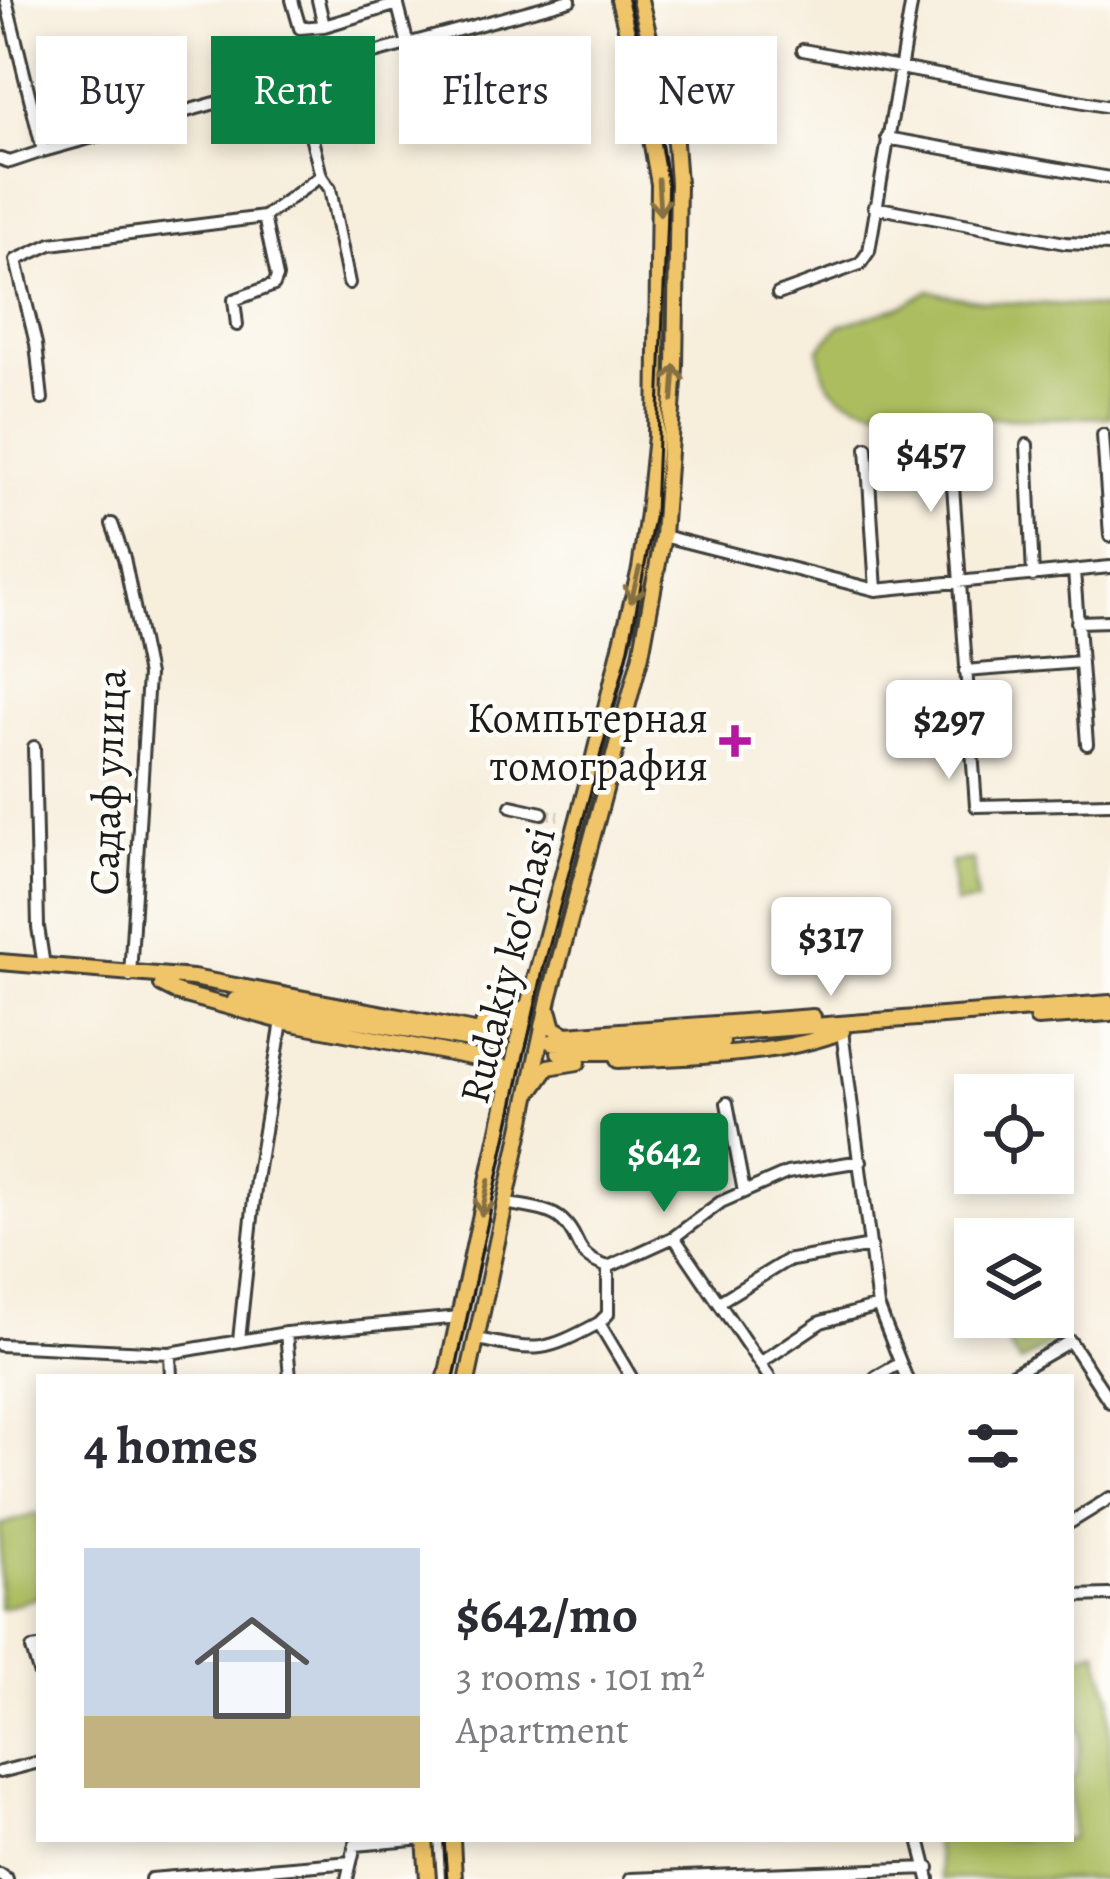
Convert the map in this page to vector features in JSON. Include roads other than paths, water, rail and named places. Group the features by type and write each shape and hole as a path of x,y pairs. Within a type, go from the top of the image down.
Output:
{"main road":[{"name":"Rudakiy ko'chasi","path":"447,1374 502,1116 640,569 656,436 659,184 620,0"},
{"name":"Rudakiy ko'chasi","path":"470,1374 549,999 641,655 663,536 677,290 675,143 640,0"},
{"path":"660,289 677,290"},
{"path":"566,864 585,869"},
{"path":"0,962 162,981 193,978 500,1040"},
{"path":"162,981 183,972 216,976 500,1026 517,1019 532,992"},
{"path":"162,981 178,994 282,1021 497,1063 504,1072 502,1116"},
{"path":"549,999 551,1024 566,1035 778,1018 816,1017 841,1027 1110,1013"},
{"path":"553,1047 611,1052 1110,1003"},
{"path":"526,1102 544,1071 556,1063 775,1047 818,1041 841,1027"},
{"path":"494,1156 513,1162"},
{"path":"425,1842 428,1879"},
{"path":"452,1842 454,1879"}],"street":[{"path":"6,0 43,151"},
{"path":"292,0 300,28 324,26 398,2 406,36"},
{"path":"318,0 324,26"},
{"path":"440,36 570,0"},
{"path":"778,294 860,264 869,251 913,0"},
{"path":"803,50 1110,107"},
{"path":"0,159 10,161 211,104"},
{"path":"887,138 1110,178"},
{"path":"313,144 321,176 330,190 349,283"},
{"path":"42,399 36,344 16,260 21,255 51,244 264,217 321,176"},
{"path":"874,207 1047,240 1110,244"},
{"path":"237,325 234,300 266,291 277,278 264,217"},
{"path":"1103,436 1110,536"},
{"path":"950,444 976,806 1110,803"},
{"path":"1027,445 1033,576"},
{"path":"867,448 876,590"},
{"name":"Садаф улица","path":"112,524 124,558 148,675 130,976"},
{"path":"663,536 876,590 1110,567"},
{"path":"1074,571 1087,744"},
{"path":"1078,622 1110,621"},
{"path":"965,671 1081,662"},
{"path":"34,747 38,928 44,966"},
{"path":"511,806 542,812"},
{"path":"239,1340 256,1180 282,1021"},
{"path":"841,1027 878,1306 904,1374"},
{"path":"727,1103 744,1192"},
{"path":"608,1267 674,1237 721,1202 787,1172 860,1161"},
{"path":"505,1203 556,1215 567,1224 581,1254 608,1267"},
{"path":"674,1237 767,1374"},
{"path":"718,1302 786,1261 871,1246"},
{"path":"477,1339 520,1348 552,1348 599,1323 608,1314 608,1267"},
{"path":"760,1363 821,1322 878,1306"},
{"path":"0,1345 170,1353 286,1333 460,1318"},
{"path":"599,1323 630,1374"},
{"path":"286,1333 290,1374"},
{"path":"1013,1374 1070,1341 1110,1402"},
{"path":"170,1353 172,1374"},
{"path":"881,1374 898,1364"},
{"path":"1074,1520 1110,1498"},
{"path":"1074,1596 1110,1595"},
{"path":"0,1772 36,1763"},
{"path":"347,1879 356,1842"},
{"path":"630,1879 929,1874 921,1842"},
{"path":"151,1879 351,1862"}],"tunnel":[{"path":"542,813 559,816"}],"tram line":[{"path":"455,1374 543,970 628,652 655,513 668,187 657,113 629,0"},
{"path":"444,1842 447,1879"}],"place":[{"name":"Компьтерная томография","path":"735,741"}]}
